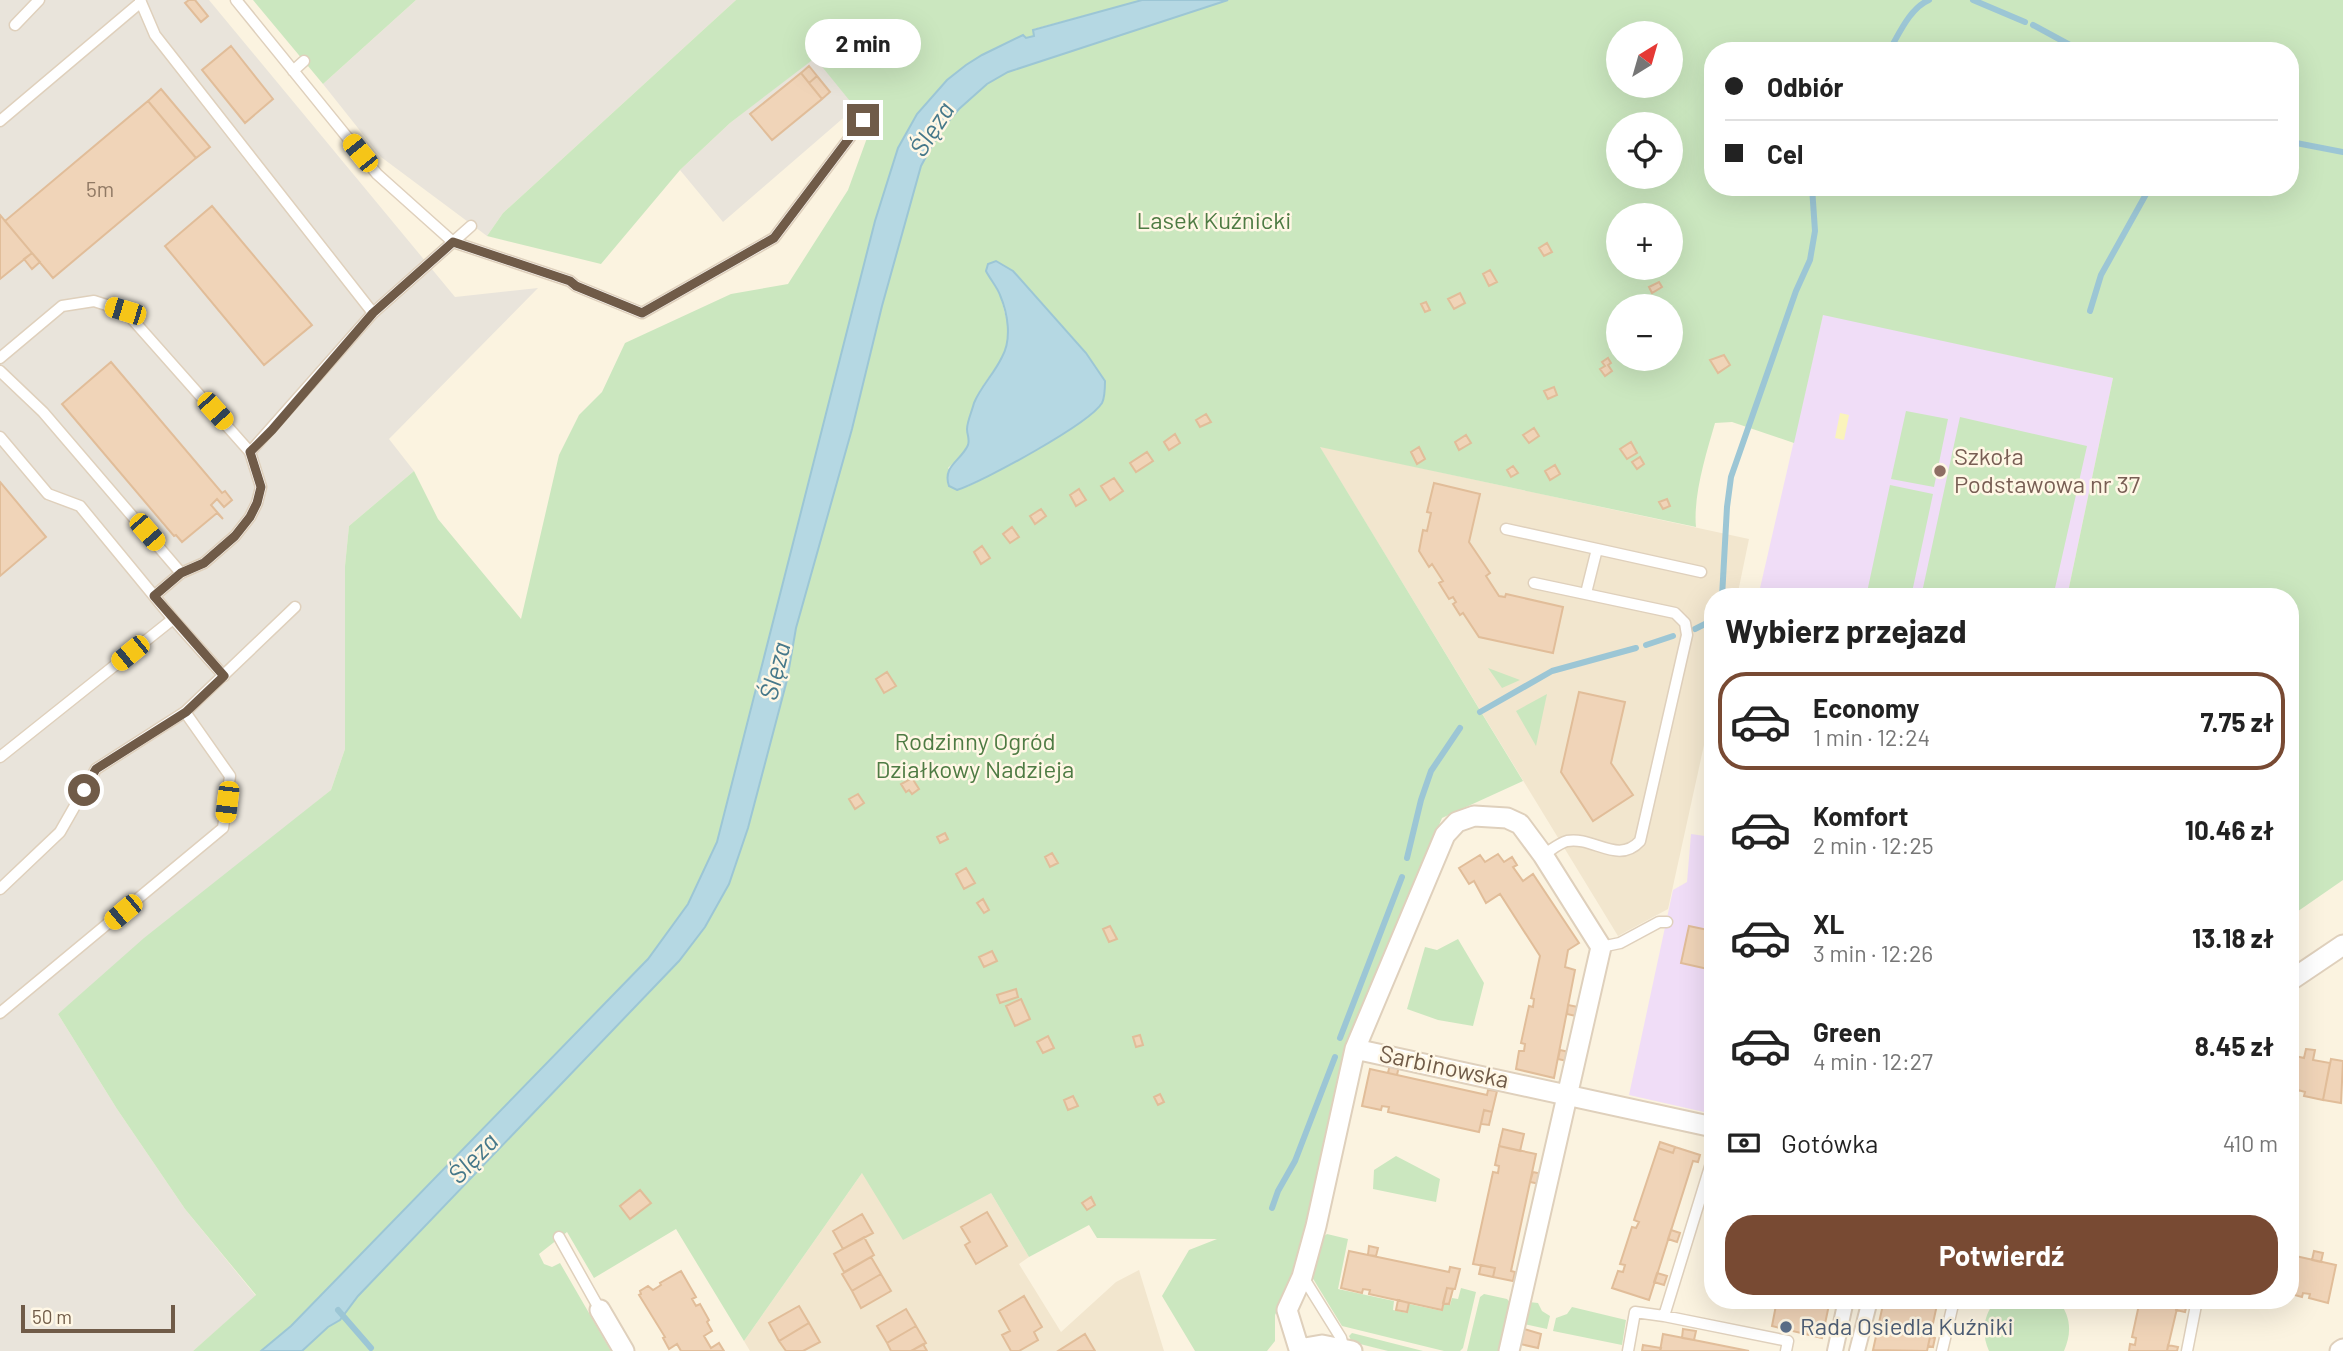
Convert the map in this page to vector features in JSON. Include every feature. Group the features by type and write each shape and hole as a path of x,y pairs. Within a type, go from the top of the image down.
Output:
{"street":[{"path":"1355,1049 1445,835 1457,822 1474,816 1507,818 1520,824 1543,855 1601,947 1509,1351"},
{"path":"2299,975 2343,945"},
{"name":"Sarbinowska","path":"1297,1350 1287,1310 1302,1277 1316,1226 1355,1049 1704,1125"},
{"path":"1835,1351 1844,1309"},
{"path":"1857,1351 1868,1309"},
{"path":"600,1310 624,1351"},
{"path":"1297,1350 1322,1345 1348,1350"}],"lane":[{"path":"15,25 40,0"},
{"path":"236,0 377,174 453,242 570,281 576,286 642,313 774,238 863,120"},
{"path":"0,121 140,1 155,35 373,313"},
{"path":"293,71 304,61"},
{"path":"250,452 373,313 471,226"},
{"path":"0,358 62,306 94,301 125,311 250,452 261,487 250,517 235,536 204,563 181,573 154,596"},
{"path":"0,371 43,412 181,573"},
{"path":"0,437 48,494 80,506 224,676"},
{"path":"1506,529 1701,572"},
{"path":"1586,593 1597,550"},
{"path":"1534,583 1675,612 1685,623 1687,635 1640,841 1623,851 1567,841 1543,855"},
{"path":"0,889 60,832 96,769 186,712 295,607"},
{"path":"0,757 173,619"},
{"path":"0,1013 223,828 230,776 186,712"},
{"path":"1601,947 1620,943 1659,922 1667,922"},
{"path":"1664,1316 1704,1186"},
{"path":"559,1237 600,1310"},
{"path":"1302,1277 1348,1350"},
{"path":"1942,1351 1952,1309"},
{"path":"2187,1351 2195,1309"},
{"path":"1628,1351 1635,1312 1788,1341 1786,1351"}],"shaded area":[{"path":"0,0 209,0 455,297 538,288 389,439 414,471 349,526 345,566 345,749 331,790 58,1014 117,1109 185,1209 256,1296 193,1351 0,1351"},
{"path":"416,0 736,0 503,213 487,236 381,157 323,84"},
{"path":"815,57 856,107 723,222 680,170 730,123"},
{"name":"Szkoła Podstawowa nr 37","path":"1823,314 2113,378 2069,588 1760,588"},
{"path":"1319,446 1749,539 1739,588 1704,588 1704,745 1668,909 1618,936"},
{"path":"1691,834 1704,836 1704,1112 1629,1095 1673,890 1687,882"},
{"path":"862,1173 991,1193 1029,1257 1019,1264 1061,1332 1116,1282 1139,1270 1164,1351 750,1351 744,1341"}],"green space":[{"path":"253,0 416,0 323,84"},
{"path":"736,0 1142,0 1034,29 1034,36 982,55 947,80 898,148 875,221 717,842 688,904 648,959 291,1326 261,1351 193,1351 256,1295 185,1209 117,1109 58,1014 144,938 331,790 345,749 345,566 349,526 414,471 438,519 521,619 559,455 579,415 602,392 625,343 731,294 788,284 848,190 871,127 815,58 730,123 680,170 601,264 487,236 503,213"},
{"path":"1228,0 2343,0 2343,880 2299,910 2299,588 2069,588 2113,378 1823,315 1794,443 1732,422 1715,423 1698,489 1696,527 1320,447 1523,781 1442,818 1343,1053 1293,1281 1275,1315 1275,1341 1267,1351 1195,1351 1162,1296 1189,1250 1217,1239 1097,1238 1089,1225 1029,1257 991,1193 903,1240 862,1173 744,1341 676,1229 594,1278 567,1232 539,1254 544,1264 552,1267 560,1263 611,1351 302,1351 328,1327 340,1320 358,1296 679,961 729,884 748,828 787,680 796,628 921,166 940,131 959,109 987,84 1008,72","holes":["986,271 1013,271 1086,353 1105,381 1091,415 1010,465 967,487 948,468 961,456 969,442 967,428 974,404 980,390 1002,358 1009,329 1000,295"]},
{"path":"1906,411 1948,419 1934,487 1891,479"},
{"path":"1960,417 2087,446 2055,588 1923,588"},
{"path":"1890,485 1933,494 1913,588 1868,588"},
{"path":"1488,668 1520,680 1502,688"},
{"path":"1547,694 1536,746 1516,711"},
{"path":"1458,939 1484,983 1473,1026 1438,1020 1407,1009 1425,947 1437,950"},
{"path":"1396,1156 1440,1179 1436,1202 1373,1189 1374,1170"},
{"path":"1327,1234 1348,1239 1338,1289 1394,1301 1393,1310 1407,1313 1409,1304 1442,1311 1444,1304 1450,1305 1452,1298 1458,1299 1461,1288 1476,1292 1463,1348 1460,1351 1444,1351 1342,1326 1312,1277 1320,1239"},
{"path":"1484,1294 1507,1299 1513,1306 1503,1351 1467,1351 1480,1297"},
{"path":"1529,1302 1538,1303 1542,1311 1550,1316 1547,1329 1524,1324"},
{"path":"1572,1307 1626,1320 1622,1345 1553,1331 1556,1318 1567,1314"},
{"path":"1990,1309 2064,1309 2069,1325 2064,1351 1989,1351 1985,1338"},
{"path":"1352,1333 1423,1351 1388,1351 1352,1342 1349,1336"}],"sand":[{"path":"1840,413 1849,415 1844,440 1835,438"}],"water":[{"name":"Ślęza","path":"1142,0 1228,0 1008,72 987,84 959,109 940,131 921,166 796,628 787,680 748,828 729,884 705,927 679,961 358,1296 340,1320 328,1327 302,1351 261,1351 291,1326 648,959 688,904 717,842 875,221 898,148 917,114 947,80 982,55 1023,35 1026,38 1034,36 1033,30"},
{"path":"996,261 1013,271 1086,353 1105,381 1104,395 1102,403 1093,412 1058,437 957,490 949,486 948,473 968,445 967,426 974,403 999,363 1007,342 1005,310 999,292 986,271 988,264"}],"building":[{"path":"195,0 208,16 201,22 185,3"},
{"path":"231,46 273,99 245,123 202,70"},
{"path":"809,66 817,76 809,83 801,73"},
{"path":"801,73 822,99 772,140 750,114"},
{"path":"817,76 830,92 822,99 809,83"},
{"path":"161,89 210,147 196,158 148,101"},
{"path":"148,101 196,158 53,278 5,221"},
{"path":"212,206 312,325 264,365 165,246"},
{"path":"0,215 32,253 0,279"},
{"path":"1547,243 1552,252 1544,256 1539,248"},
{"path":"32,253 40,262 32,269 24,259"},
{"path":"1490,270 1497,282 1489,286 1483,274"},
{"path":"1659,282 1662,287 1652,293 1649,287"},
{"path":"1460,293 1465,303 1454,309 1448,299"},
{"path":"1426,302 1430,310 1425,312 1421,304"},
{"path":"1724,355 1730,365 1718,373 1710,360"},
{"path":"1606,359 1606,371 1612,371 1605,376 1600,369 1605,366 1602,362"},
{"path":"111,362 222,493 225,491 232,500 224,507 217,499 211,505 223,519 217,513 182,542 62,404"},
{"path":"1554,387 1557,395 1548,399 1544,391"},
{"path":"1206,414 1211,422 1200,427 1196,420"},
{"path":"1534,428 1539,436 1529,443 1523,435"},
{"path":"1175,434 1180,443 1169,450 1164,442"},
{"path":"1466,435 1471,443 1459,450 1455,442"},
{"path":"1631,442 1637,453 1627,459 1620,449"},
{"path":"1419,447 1425,459 1417,464 1411,452"},
{"path":"1147,452 1153,461 1136,472 1130,463"},
{"path":"1640,457 1644,464 1637,469 1632,462"},
{"path":"1555,465 1560,474 1550,480 1545,471"},
{"path":"1513,466 1518,473 1511,477 1507,470"},
{"path":"1114,478 1123,491 1110,500 1101,486"},
{"path":"0,482 46,537 0,576"},
{"path":"1434,483 1480,494 1469,542 1490,573 1486,576 1499,596 1505,597 1506,594 1563,607 1553,653 1479,637 1463,613 1460,615 1453,604 1456,602 1453,597 1449,599 1439,583 1443,581 1432,564 1429,567 1419,551 1423,530 1427,531 1431,513 1427,512"},
{"path":"1079,489 1086,500 1076,506 1070,495"},
{"path":"1667,499 1670,506 1663,509 1659,502"},
{"path":"1041,509 1046,516 1035,524 1030,516"},
{"path":"1012,527 1019,537 1010,543 1003,534"},
{"path":"982,546 990,558 981,564 974,552"},
{"path":"887,672 896,686 884,693 876,679"},
{"path":"1579,692 1625,702 1611,763 1633,795 1593,821 1561,772"},
{"path":"912,778 919,789 912,794 909,790 906,792 901,784"},
{"path":"858,794 864,803 855,809 849,799"},
{"path":"945,833 948,839 940,843 937,837"},
{"path":"1052,853 1058,863 1050,867 1045,857"},
{"path":"1498,854 1504,862 1512,857 1517,865 1513,867 1523,881 1533,874 1579,943 1568,950 1565,967 1575,970 1554,1078 1516,1069 1519,1051 1524,1051 1525,1044 1521,1043 1529,1006 1533,1007 1534,999 1531,998 1540,956 1500,894 1486,903 1474,881 1469,884 1459,868 1480,855 1485,862"},
{"path":"966,868 975,883 964,889 956,874"},
{"path":"983,899 989,910 984,913 977,903"},
{"path":"1110,926 1117,939 1109,942 1103,929"},
{"path":"1689,926 1704,929 1704,968 1681,963"},
{"path":"992,951 997,961 984,967 979,957"},
{"path":"1016,989 1018,997 1000,1003 997,995"},
{"path":"1021,999 1030,1019 1015,1026 1006,1006"},
{"path":"1568,1005 1578,1007 1576,1016 1567,1014"},
{"path":"1140,1035 1143,1045 1136,1047 1133,1037"},
{"path":"1048,1036 1054,1048 1043,1053 1037,1042"},
{"path":"2306,1049 2315,1050 2313,1060 2330,1063 2323,1100 2304,1096 2305,1092 2299,1090 2299,1057 2304,1058"},
{"path":"1560,1050 1569,1052 1567,1061 1558,1059"},
{"path":"2331,1059 2343,1061 2341,1103 2323,1100"},
{"path":"1390,1064 1399,1066 1397,1075 1388,1073"},
{"path":"1370,1069 1487,1095 1488,1090 1497,1091 1492,1112 1484,1110 1479,1132 1388,1112 1389,1107 1382,1106 1381,1110 1362,1106"},
{"path":"1160,1094 1164,1102 1158,1105 1154,1097"},
{"path":"1073,1096 1078,1106 1068,1110 1064,1100"},
{"path":"1484,1110 1492,1112 1489,1125 1481,1124"},
{"path":"1503,1129 1524,1134 1520,1151 1499,1146"},
{"path":"1660,1142 1675,1147 1673,1153 1658,1148"},
{"path":"1499,1146 1536,1154 1511,1271 1515,1272 1513,1281 1493,1277 1495,1268 1473,1264 1493,1172 1498,1173 1499,1166 1495,1165"},
{"path":"1675,1147 1700,1155 1698,1162 1693,1161 1649,1300 1612,1288 1618,1271 1623,1272 1625,1265 1620,1264 1632,1227 1636,1228 1639,1222 1634,1220 1658,1148 1673,1153"},
{"path":"1533,1172 1542,1174 1540,1184 1530,1182"},
{"path":"640,1190 651,1203 630,1219 620,1206"},
{"path":"1091,1197 1095,1205 1087,1210 1082,1203"},
{"path":"987,1212 1007,1246 976,1264 965,1245 970,1242 961,1227"},
{"path":"862,1214 873,1233 843,1249 833,1231"},
{"path":"1671,1230 1680,1233 1677,1242 1668,1239"},
{"path":"864,1237 874,1255 844,1272 834,1254"},
{"path":"1369,1246 1378,1248 1376,1256 1368,1255"},
{"path":"1349,1251 1449,1272 1450,1267 1460,1269 1455,1289 1447,1288 1442,1310 1369,1294 1370,1290 1363,1289 1362,1293 1341,1288"},
{"path":"2314,1251 2323,1253 2321,1262 2312,1260"},
{"path":"871,1257 881,1274 852,1291 842,1274"},
{"path":"2299,1257 2336,1265 2328,1303 2309,1298 2310,1294 2303,1293 2302,1297 2299,1296"},
{"path":"1481,1265 1495,1268 1493,1277 1479,1274"},
{"path":"681,1271 696,1297 692,1299 696,1306 700,1304 709,1320 707,1322 712,1331 704,1336 711,1348 719,1343 724,1351 681,1351 677,1344 669,1349 663,1338 665,1337 639,1295 640,1291 648,1286 653,1290"},
{"path":"1657,1273 1667,1276 1664,1285 1654,1282"},
{"path":"881,1274 891,1291 861,1308 852,1291"},
{"path":"1447,1288 1453,1289 1449,1304 1443,1303"},
{"path":"1024,1296 1042,1327 1034,1332 1038,1340 1019,1351 1011,1351 1002,1335 1010,1331 999,1311"},
{"path":"1398,1300 1409,1303 1407,1312 1396,1310"},
{"path":"799,1306 809,1323 779,1341 769,1323"},
{"path":"906,1309 916,1326 887,1343 877,1326"},
{"path":"1775,1309 1828,1309 1822,1338 1772,1326"},
{"path":"1882,1309 1936,1309 1927,1351 1873,1350"},
{"path":"2138,1309 2177,1309 2167,1351 2129,1351 2130,1344 2135,1345 2136,1338 2132,1337"},
{"path":"809,1323 820,1342 803,1351 786,1351 779,1341"},
{"path":"916,1326 926,1343 911,1351 891,1351 887,1343"},
{"path":"1524,1329 1541,1334 1538,1348 1520,1344"},
{"path":"1683,1329 1696,1331 1694,1340 1682,1338"},
{"path":"1085,1334 1095,1351 1058,1351"},
{"path":"1663,1334 1694,1340 1749,1351 1660,1351"},
{"path":"1930,1337 1935,1338 1933,1347 1928,1346"},
{"path":"923,1344 927,1351 911,1351"},
{"path":"1643,1345 1661,1348 1660,1351 1642,1351"},
{"path":"2168,1345 2178,1347 2177,1351 2167,1351"}],"waterway":[{"path":"1894,42 1911,15 1929,0"},
{"path":"1973,0 2025,22"},
{"path":"2033,25 2064,42"},
{"path":"2299,144 2343,152"},
{"path":"1722,588 1731,477 1796,291 1810,260 1815,231 1813,196"},
{"path":"2090,311 2101,275 2145,196"},
{"path":"1695,629 1704,624"},
{"path":"1646,645 1673,636"},
{"path":"1480,712 1552,671 1636,648"},
{"path":"1407,858 1431,771 1460,728"},
{"path":"1340,1038 1402,877"},
{"path":"1272,1208 1295,1161 1335,1057"},
{"path":"338,1310 371,1348"}],"place":[{"name":"Szkoła Podstawowa nr 37","path":"1940,471"},
{"name":"Rada Osiedla Kuźniki","path":"1786,1327"}],"route":[{"path":"84,790 96,769 186,712 224,676 154,596 181,573 204,563 235,536 250,517 261,487 250,452 373,313 453,242 570,281 576,286 642,313 774,238 863,120"}],"park label":[{"name":"Lasek Kuźnicki","path":"1214,221"},
{"name":"Rodzinny Ogród Działkowy Nadzieja","path":"975,756"}]}
